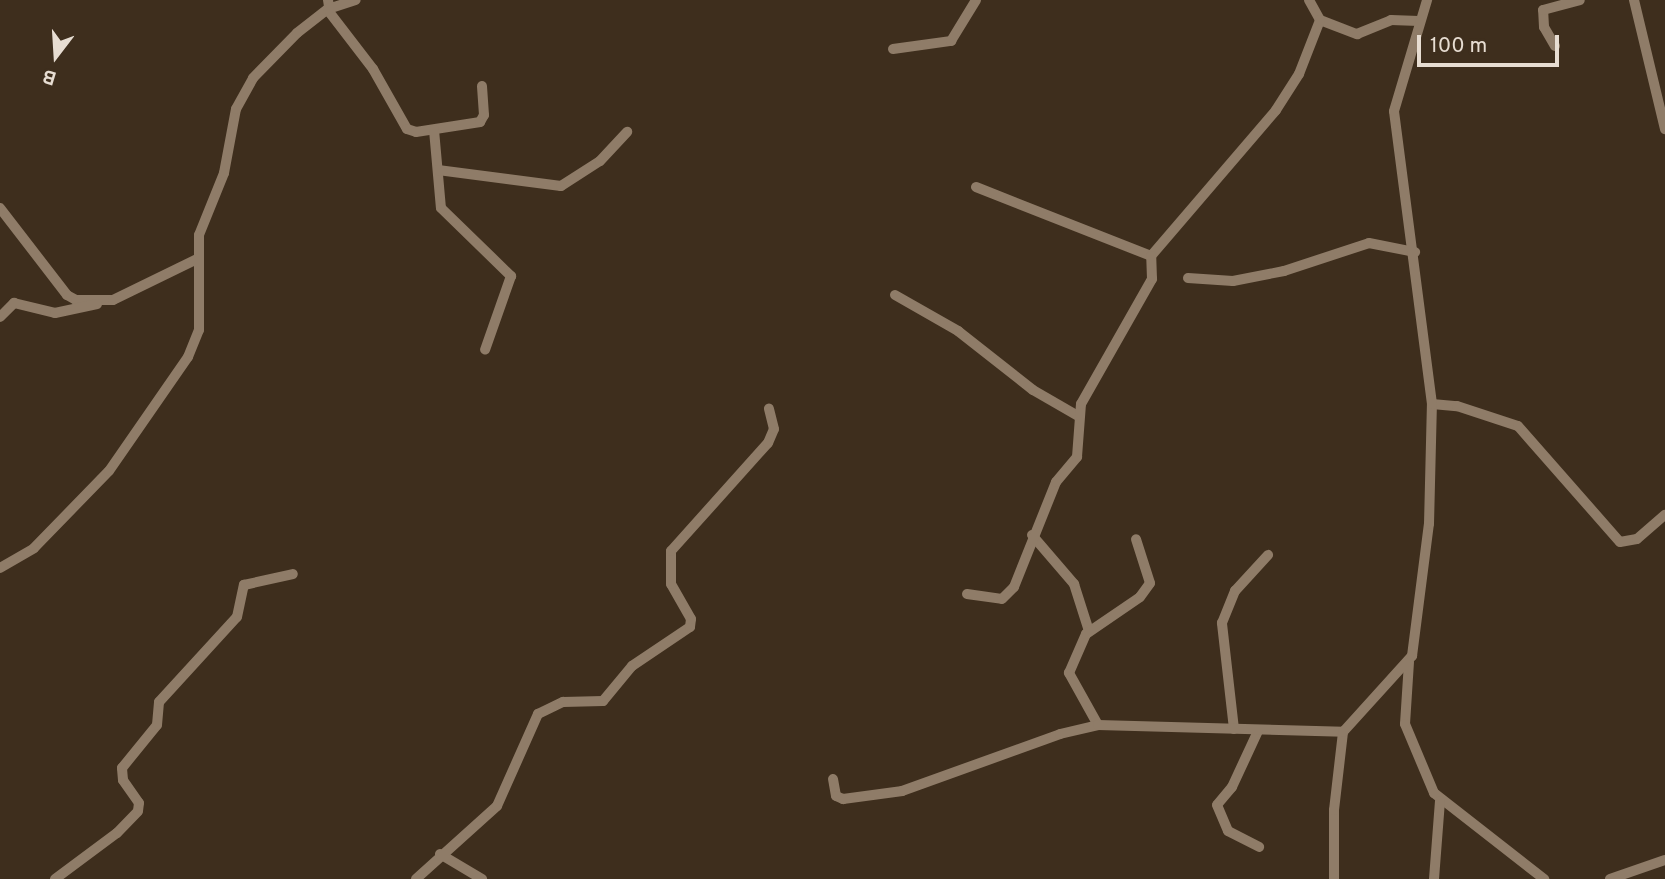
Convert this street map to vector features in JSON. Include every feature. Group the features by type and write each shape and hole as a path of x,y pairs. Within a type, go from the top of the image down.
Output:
{"street":[{"path":"0,568 34,548 77,508 109,471 188,357 199,330 197,259 200,228 222,182 232,124 243,94 277,51 328,5 355,0"},
{"path":"893,49 951,41 976,0"},
{"path":"1308,0 1320,20 1362,34 1391,20 1419,21"},
{"path":"1426,0 1395,111 1415,252 1432,404 1429,524 1409,662 1405,724 1440,801 1544,879"},
{"path":"1555,46 1544,27 1543,10 1580,0"},
{"path":"1634,0 1665,129"},
{"path":"328,5 373,69 404,127 416,132 483,119 482,86"},
{"path":"967,594 993,600 1008,596 1055,482 1077,457 1082,432 1078,415 1149,285 1151,256 1276,110 1300,74 1320,20"},
{"path":"434,130 441,208 511,276 485,350"},
{"path":"438,170 561,186 600,161 627,132"},
{"path":"976,187 1151,256"},
{"path":"0,208 67,295 99,303"},
{"path":"1188,278 1223,281 1284,271 1369,243 1415,252"},
{"path":"0,317 14,303 55,313 99,303 146,287 197,259"},
{"path":"895,295 958,331 1033,390 1078,415"},
{"path":"1432,404 1457,407 1518,426 1620,542 1637,539 1665,515"},
{"path":"416,879 440,854 497,806 538,714 563,702 603,701 637,662 690,627 691,619 673,591 671,551 768,443 774,429 769,410"},
{"path":"1032,535 1056,558 1074,584 1089,631"},
{"path":"1098,725 1069,673 1089,631 1132,603 1150,583 1136,539"},
{"path":"1234,729 1222,623 1235,591 1268,555"},
{"path":"55,879 117,833 138,811 139,803 123,780 122,768 157,725 159,702 237,617 244,586 293,574"},
{"path":"1334,879 1335,798 1343,732 1409,662"},
{"path":"833,779 836,796 842,799 902,791 1060,734 1098,725 1343,732"},
{"path":"1258,731 1232,787 1217,805 1228,831 1259,847"},
{"path":"1434,879 1440,801"},
{"path":"440,854 482,879"},
{"path":"1610,879 1665,860"}]}
